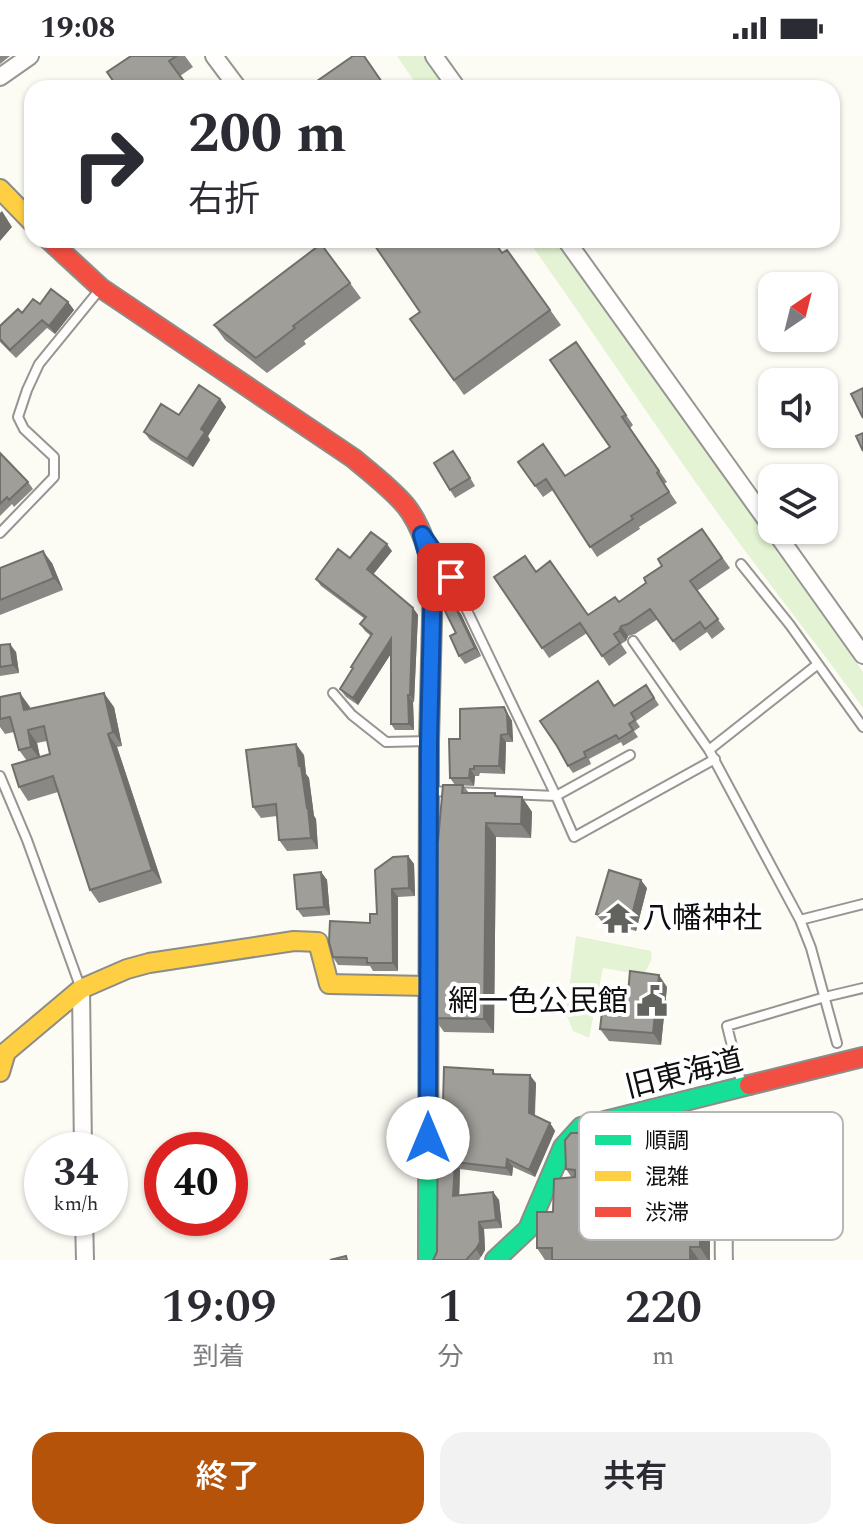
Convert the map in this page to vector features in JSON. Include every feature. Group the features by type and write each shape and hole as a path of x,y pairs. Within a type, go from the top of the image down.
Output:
{"street":[{"path":"0,77 30,56"},
{"path":"214,56 232,80"},
{"path":"434,56 451,80"},
{"path":"0,189 24,214"},
{"path":"58,248 101,288 353,458 407,507 422,535 433,575 429,741 428,1260"},
{"path":"572,248 758,508"},
{"path":"784,544 863,655"},
{"path":"0,1072 6,1052 81,989 149,963 294,941 318,942 329,984 428,986"},
{"path":"81,989 83,1132"},
{"name":"旧東海道","path":"643,1112 863,1057"},
{"name":"旧東海道","path":"495,1260 528,1229 563,1147 579,1129"},
{"path":"84,1236 85,1260"},
{"path":"723,1240 724,1260"}],"lane":[{"path":"0,533 54,477 54,457 24,429 18,417 27,390 39,364 101,288"},
{"path":"422,535 451,577 574,837 715,759"},
{"path":"741,564 790,625 863,727"},
{"path":"633,641 715,759 800,920 837,1043"},
{"path":"709,750 818,664"},
{"path":"333,693 352,715 386,742 429,741"},
{"path":"429,791 556,796 630,755"},
{"path":"0,776 27,840 81,989"},
{"path":"800,920 863,904"},
{"path":"743,1088 727,1026 863,988"}],"green space":[{"path":"397,56 428,56 445,80 414,80"},
{"path":"534,248 566,248 758,522 758,544 773,544 863,672 863,708 724,522"},
{"path":"576,936 651,951 652,958 644,975 603,968 589,1038 573,1031 566,1013"}],"building":[{"path":"131,56 177,56 169,61 183,80 112,80 107,72"},
{"path":"353,56 364,56 380,80 318,80"},
{"path":"316,248 324,248 350,283 256,358 214,325"},
{"path":"376,248 499,248 502,253 507,250 550,310 454,380 410,319 420,312"},
{"path":"51,289 68,302 49,326 42,320 10,350 0,339 0,326 18,309 22,313 33,299 40,304"},
{"path":"576,342 626,415 622,417 659,471 657,473 669,492 590,547 546,479 535,486 518,462 543,444 565,476 610,447 550,360"},
{"path":"199,385 220,399 201,429 205,432 187,459 144,432 161,404 179,415"},
{"path":"863,388 863,418 851,394"},
{"path":"863,433 863,451 856,436"},
{"path":"453,451 470,478 450,490 434,463"},
{"path":"0,453 28,482 9,500 7,497 0,504"},
{"path":"702,529 722,558 690,581 718,619 705,629 700,622 673,641 650,609 621,626 614,634 620,643 602,656 580,623 542,648 494,577 525,556 536,572 550,561 588,615 615,597 619,602 646,583 644,578 662,566 658,559"},
{"path":"371,532 387,544 367,569 413,608 409,724 391,724 391,639 353,698 340,689 372,634 360,624 366,617 316,579 338,549 350,558"},
{"path":"43,551 54,578 0,600 0,568"},
{"path":"455,606 475,648 459,656 450,636 456,633 445,611"},
{"path":"10,644 13,665 0,667 0,645"},
{"path":"598,681 614,706 646,685 654,698 631,713 635,720 629,724 633,730 619,739 616,735 584,752 586,757 568,766 540,721"},
{"path":"20,693 24,710 104,693 113,732 108,734 152,870 90,890 53,776 19,787 12,765 50,754 44,726 28,730 31,747 19,750 10,717 0,719 0,697"},
{"path":"504,707 508,734 501,735 499,766 474,766 470,769 469,778 450,778 449,739 460,739 460,709"},
{"path":"296,744 311,838 279,840 276,804 253,807 246,750"},
{"path":"443,785 463,785 462,793 522,797 521,824 486,823 484,1019 434,1018 436,841"},
{"path":"408,856 409,888 392,889 393,963 367,963 367,958 333,957 329,942 330,921 370,923 370,914 377,914 375,870 393,857"},
{"name":"八幡神社","path":"609,870 641,880 630,923 596,914"},
{"path":"321,872 324,907 297,909 294,875"},
{"path":"630,971 659,975 653,1033 600,1029 603,1003 627,1005"},
{"path":"444,1067 493,1070 493,1074 530,1075 529,1113 550,1123 529,1170 507,1159 506,1168 455,1162 453,1196 493,1192 496,1220 479,1222 480,1242 466,1260 433,1260 437,1252 438,1104 443,1104"},
{"path":"571,1133 579,1133 579,1240 700,1240 700,1247 690,1247 690,1260 552,1260 552,1248 537,1248 537,1212 553,1212 554,1179 575,1177 575,1170 566,1169 565,1140"}],"traffic: fast":[{"path":"428,1260 429,741 433,578"},
{"path":"641,1112 749,1085"},
{"path":"495,1260 528,1229 563,1147 579,1129"}],"traffic: slow":[{"path":"0,189 24,214"},
{"path":"0,1072 6,1052 81,989 149,963 294,941 318,942 329,984 428,986"}],"traffic: jam":[{"path":"58,248 101,288 353,458 381,481 406,506 416,522 433,578"},
{"path":"749,1085 863,1057"}],"place":[{"name":"八幡神社","path":"618,918"},
{"name":"網一色公民館","path":"652,1001"}],"route":[{"path":"428,1138 429,741 433,575 422,535 451,577"}]}
